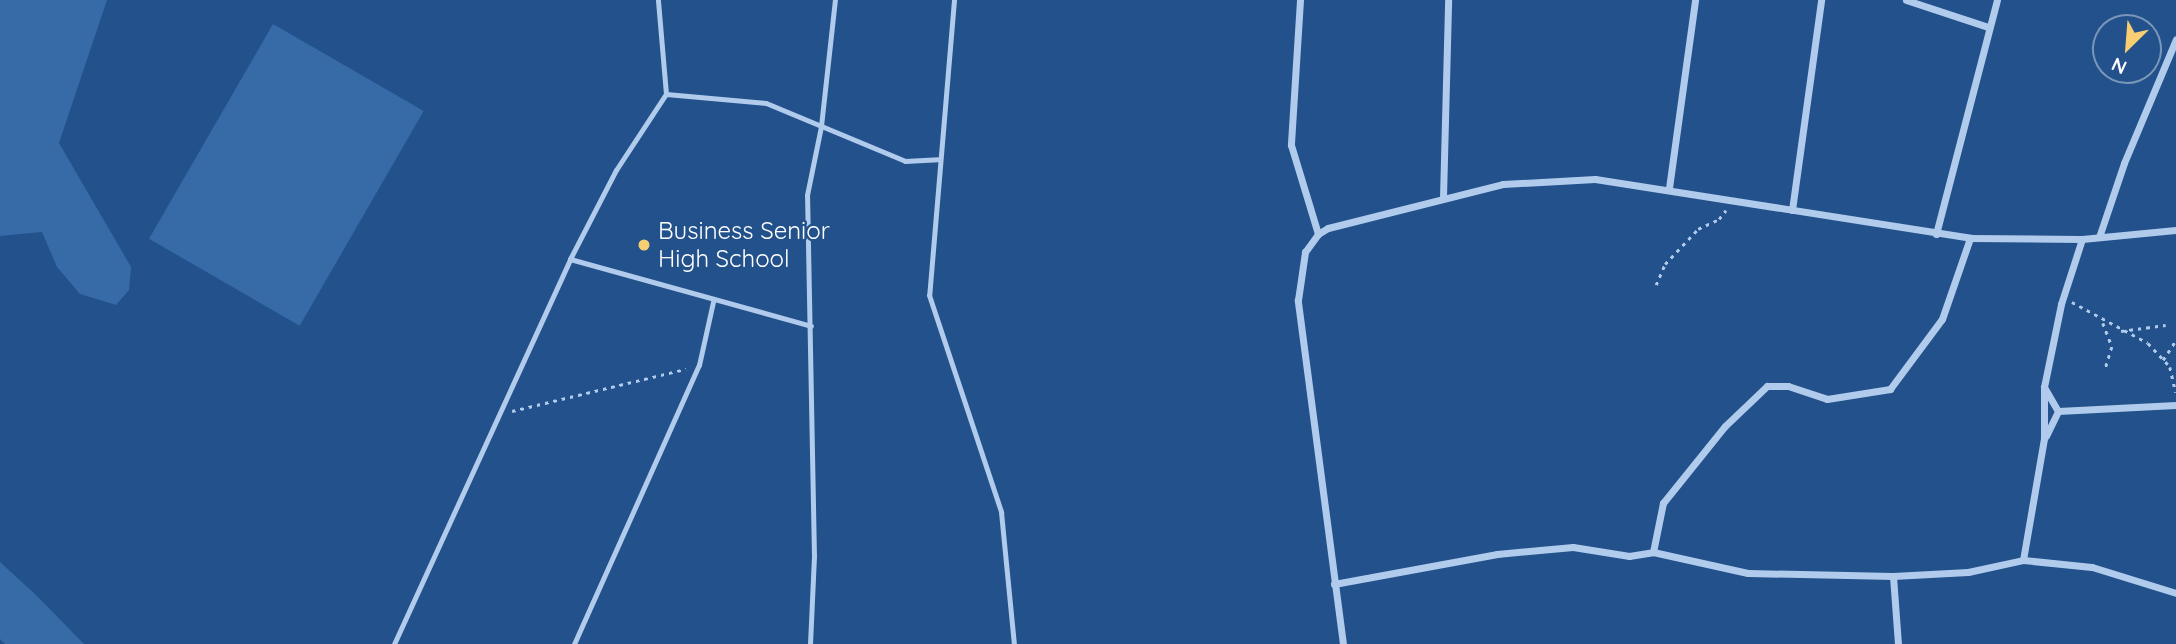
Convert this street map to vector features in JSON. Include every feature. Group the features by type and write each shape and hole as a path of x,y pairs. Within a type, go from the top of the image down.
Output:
{"street":[{"path":"1300,0 1291,145 1318,233"},
{"path":"1443,197 1448,0"},
{"path":"1669,188 1695,0"},
{"path":"1792,210 1821,0"},
{"path":"1906,0 1988,27"},
{"path":"1936,234 1997,0"},
{"path":"2099,237 2124,163 2176,39"},
{"path":"1343,644 1298,300 1302,260 1318,233 1443,197 1503,184 1546,180 1595,180 1669,188 1970,238 2082,239 2176,230"},
{"path":"1653,552 1663,503 1725,426 1767,386 1788,386 1827,399 1890,389 1942,319 1970,238"},
{"path":"2023,560 2044,439 2044,387 2063,296 2082,239"},
{"path":"2044,387 2058,411"},
{"path":"2058,411 2176,405"},
{"path":"2044,439 2058,411"},
{"path":"1334,584 1540,548 1573,547 1629,556 1653,552 1748,573 1893,576 1968,572 2023,560 2092,566 2176,593"},
{"path":"1893,576 1898,644"}],"lane":[{"path":"394,644 570,259 616,170 666,94 658,0"},
{"path":"810,644 814,557 807,195 821,126 835,0"},
{"path":"954,0 953,54 939,159 929,295 1001,512 1014,644"},
{"path":"666,94 766,103 905,161 939,159"},
{"path":"570,259 713,302 811,326"},
{"path":"574,644 699,365 713,302"}],"path":[{"path":"1656,285 1665,264 1698,229 1719,219 1734,200"},
{"path":"2063,296 2101,321 2148,343 2163,360 2176,392"},
{"path":"2101,321 2112,347 2105,370"},
{"path":"2121,331 2166,325"},
{"path":"2163,360 2176,340"},
{"path":"499,414 620,388 699,365"}],"shaded area":[{"path":"0,0 107,0 59,143 131,267 129,290 116,305 80,294 57,267 42,232 0,236"},
{"path":"273,24 424,111 300,326 149,239"},
{"path":"0,562 84,644 5,644 0,639"}],"place":[{"name":"Business Senior High School","path":"644,245"}]}
